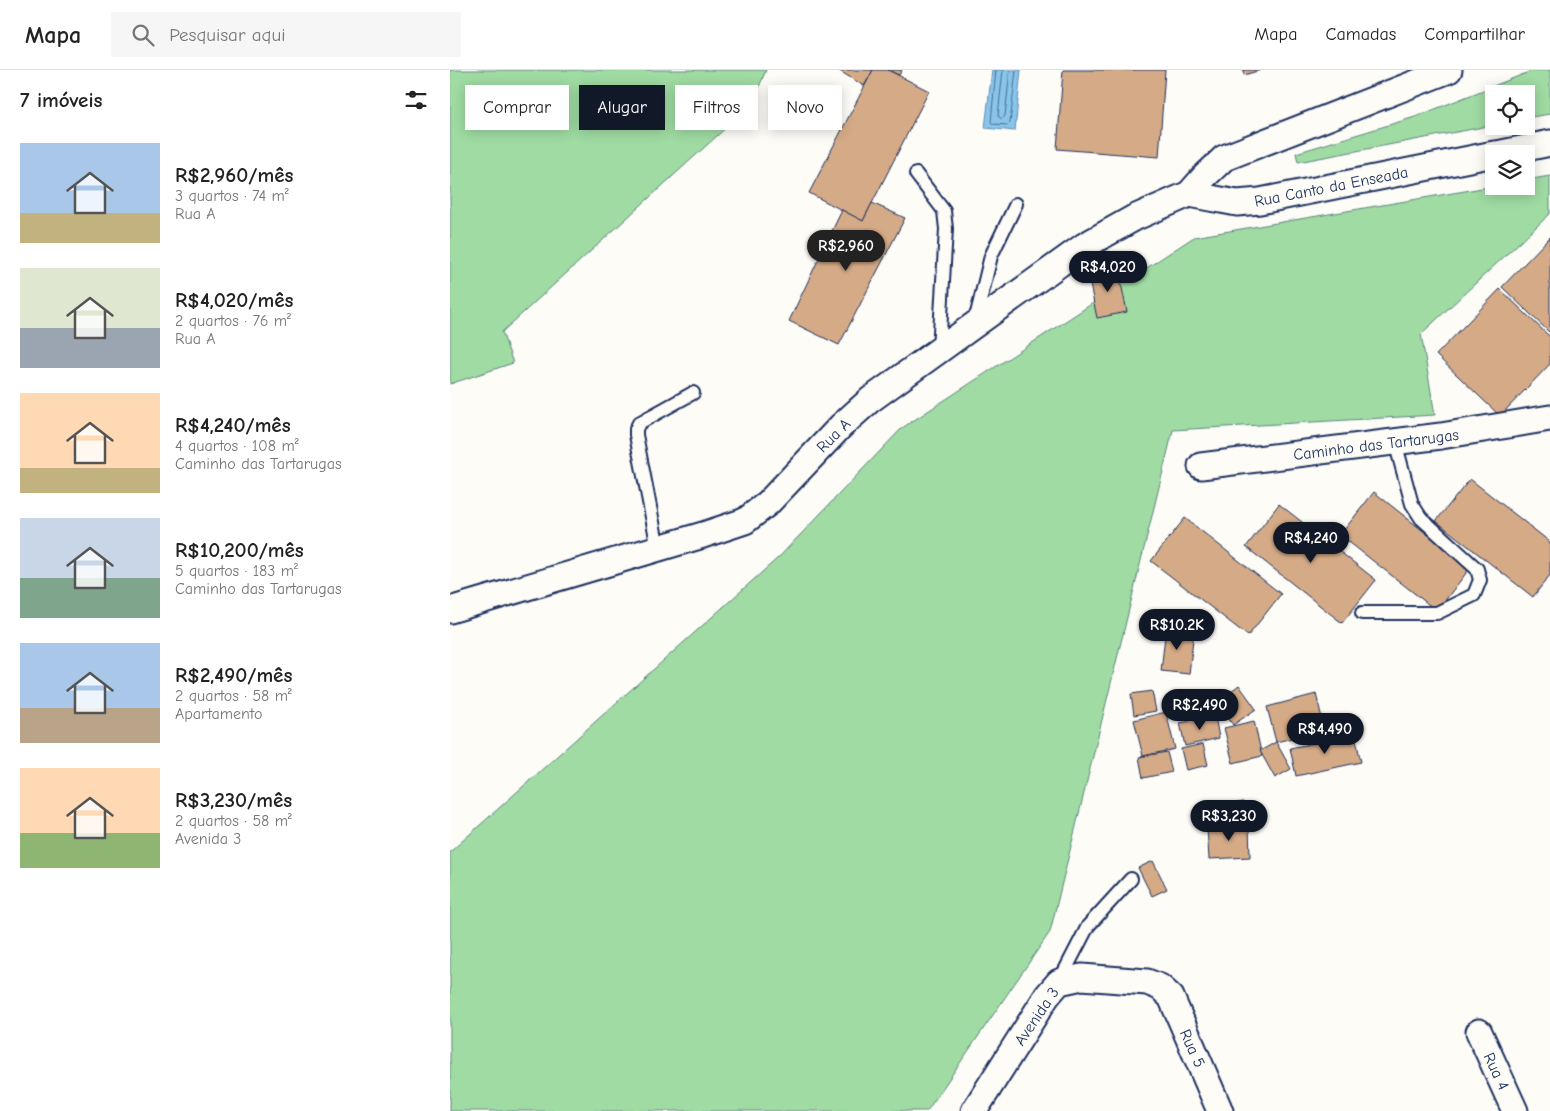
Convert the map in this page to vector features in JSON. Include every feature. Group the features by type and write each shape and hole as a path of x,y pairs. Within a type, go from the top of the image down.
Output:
{"street":[{"path":"1189,194 1224,158 1449,70"},
{"name":"Rua Canto da Enseada","path":"1535,146 1550,143"},
{"name":"Rua Canto da Enseada","path":"1189,194 1237,203 1260,201 1485,156"},
{"name":"Rua A","path":"450,610 745,520 768,504 841,426 870,400 1084,246 1134,218 1189,194"},
{"name":"Caminho das Tartarugas","path":"1202,466 1441,436 1550,418"},
{"name":"Avenida 3","path":"974,1111 1047,996 1059,982 1082,977 1147,982 1160,987"},
{"name":"Rua 5","path":"1160,987 1170,997 1220,1111"},
{"name":"Rua 4","path":"1479,1032 1515,1111"}],"lane":[{"path":"916,174 944,211 946,229 939,350"},
{"path":"974,325 991,256 1016,204"},
{"path":"658,548 636,429 639,423 693,393"},
{"path":"1362,613 1437,613 1474,595 1480,580 1478,569 1421,518 1412,504 1396,442"},
{"path":"1059,982 1088,926 1131,879"}],"green space":[{"path":"450,70 766,70 758,89 758,85 675,85 675,130 723,130 502,332 513,363 450,384"},
{"path":"1534,70 1550,70 1550,114 1535,116 1535,85 1496,85"},
{"path":"1485,89 1485,127 1298,162 1296,153 1415,117"},
{"path":"1550,176 1550,214 1421,334 1435,415 1173,430 1050,932 927,1111 450,1111 450,852 780,556 902,428 1194,237 1485,188 1485,195 1535,195 1535,178"}],"water":[{"path":"992,70 1021,70 1015,131 985,128"}],"building":[{"path":"838,70 873,70 864,86"},
{"path":"873,70 888,70 929,91 863,221 809,193"},
{"path":"888,70 902,70 899,75"},
{"path":"1063,70 1165,70 1159,157 1057,149"},
{"path":"1243,70 1261,70 1244,75"},
{"path":"872,203 905,218 839,345 789,321 842,210 863,221"},
{"path":"1550,237 1550,333 1502,287"},
{"path":"1118,269 1127,312 1097,318 1088,275"},
{"path":"1500,289 1550,337 1550,364 1500,416 1436,355"},
{"path":"1470,479 1550,542 1550,575 1533,597 1436,521"},
{"path":"1374,492 1470,568 1437,611 1340,535"},
{"path":"1279,504 1376,580 1342,623 1246,547"},
{"path":"1185,518 1281,594 1248,636 1151,561"},
{"path":"1166,627 1194,631 1189,674 1161,671"},
{"path":"1239,685 1256,709 1233,725 1217,702"},
{"path":"1152,691 1156,711 1134,715 1131,694"},
{"path":"1316,694 1325,730 1276,742 1267,707"},
{"path":"1166,712 1175,749 1143,756 1134,720"},
{"path":"1215,716 1219,738 1185,746 1180,723"},
{"path":"1254,721 1262,756 1233,763 1224,728"},
{"path":"1355,735 1361,762 1296,776 1290,748"},
{"path":"1276,742 1291,769 1275,778 1260,751"},
{"path":"1203,744 1208,765 1186,770 1181,749"},
{"path":"1167,752 1172,772 1143,778 1139,757"},
{"path":"1243,802 1246,817 1210,823 1208,809"},
{"path":"1249,826 1250,857 1209,859 1207,828"},
{"path":"1153,861 1167,889 1152,896 1138,868"}]}
